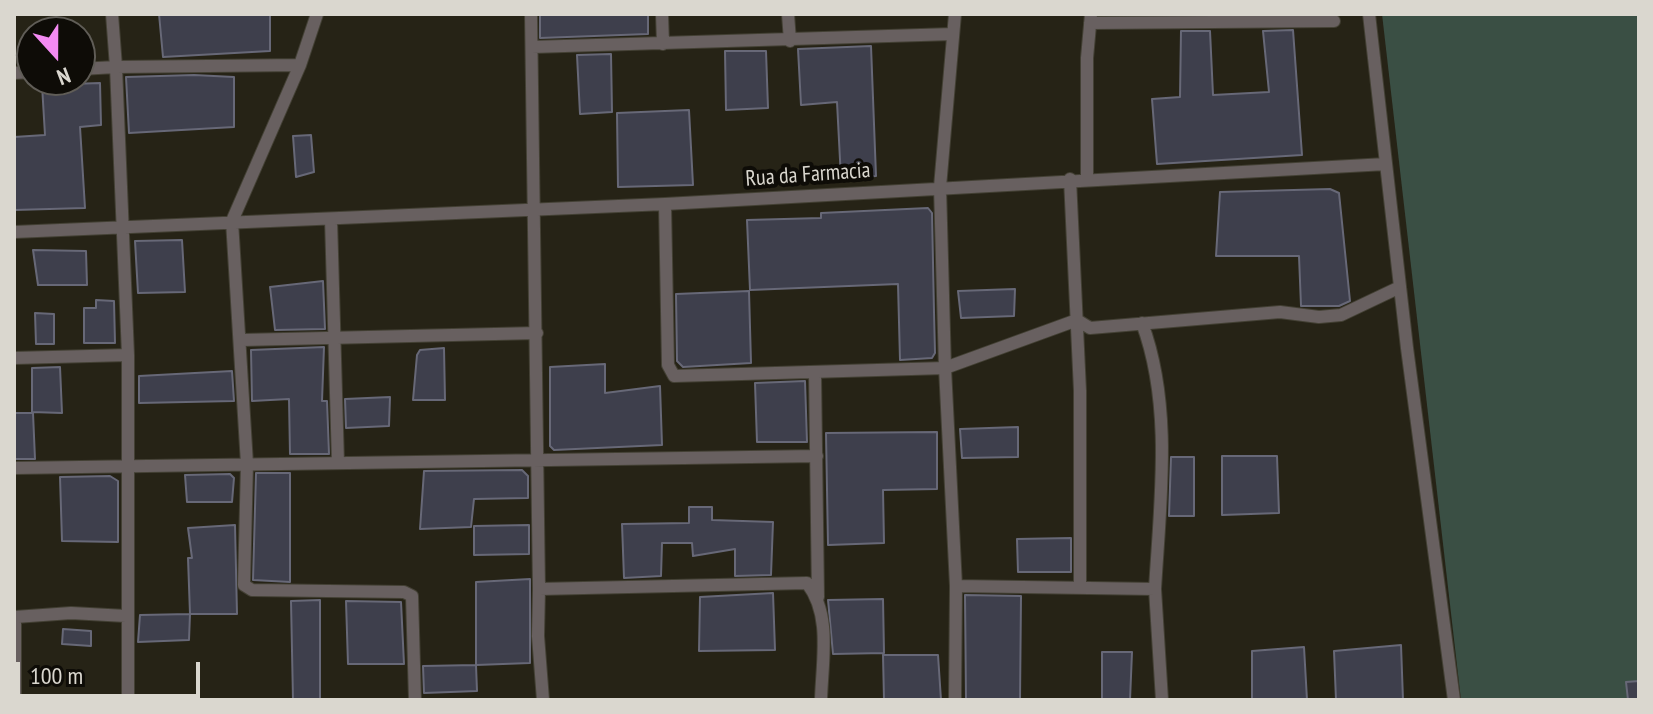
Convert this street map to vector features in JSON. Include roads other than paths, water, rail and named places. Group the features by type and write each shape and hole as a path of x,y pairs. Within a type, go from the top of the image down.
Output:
{"street":[{"path":"112,14 128,355 128,700"},
{"path":"317,14 300,65 232,221 242,340 247,464 244,585 263,591 404,592 412,596 415,700"},
{"path":"531,14 536,209 538,636 543,700"},
{"path":"662,14 663,44"},
{"path":"788,14 790,41"},
{"path":"955,14 940,187 956,586 955,700"},
{"path":"1369,14 1400,287 1454,700"},
{"path":"1087,179 1090,19 1334,21"},
{"path":"532,47 953,34"},
{"path":"96,68 300,65"},
{"name":"Rua da Farmacia","path":"120,228 665,204 1070,179 1386,164"},
{"path":"1070,179 1077,320 1080,586"},
{"path":"665,204 668,365 674,376 945,368 1077,320"},
{"path":"331,219 338,463"},
{"path":"14,232 120,228"},
{"path":"1077,320 1090,328 1280,312 1319,317 1341,315 1400,287"},
{"path":"1142,323 1156,381 1161,441 1155,589 1162,700"},
{"path":"242,340 537,333"},
{"path":"14,358 128,355"},
{"path":"815,373 818,597 824,624 821,700"},
{"path":"14,468 817,456"},
{"path":"539,589 807,583 818,597"},
{"path":"956,586 1155,589"},
{"path":"15,700 15,616 71,613 126,616"}]}
